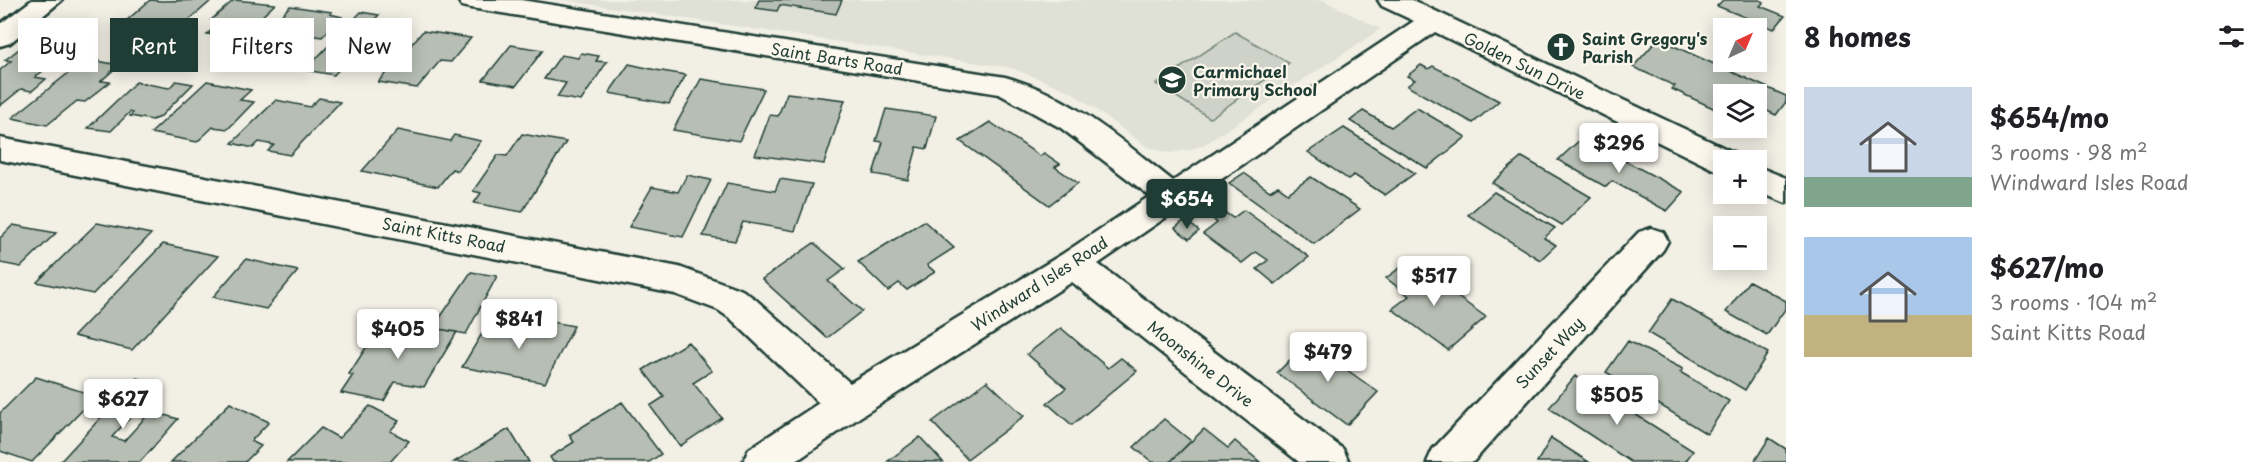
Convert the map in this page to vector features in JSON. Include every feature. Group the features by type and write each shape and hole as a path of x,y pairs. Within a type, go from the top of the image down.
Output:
{"street":[{"path":"0,38 49,0"},
{"name":"Saint Barts Road","path":"471,0 513,3 1005,86 1031,96 1061,113 1172,196"},
{"name":"Golden Sun Drive","path":"1391,0 1713,156"},
{"name":"Windward Isles Road","path":"764,462 847,405 1073,264 1433,21"},
{"name":"Saint Kitts Road","path":"0,149 679,281 730,300 743,309 847,405"},
{"path":"1767,182 1786,191"},
{"name":"Sunset Way","path":"1446,462 1651,241"},
{"name":"Moonshine Drive","path":"1073,264 1329,462"}],"shaded area":[{"name":"Carmichael Primary School","path":"562,0 1323,0 1381,29 1205,144 1190,150 1169,153 1147,147 1070,91 1011,68"},
{"path":"1235,32 1289,63 1210,118 1156,84"}],"building":[{"path":"150,0 212,0 191,18 129,18"},
{"path":"234,0 275,4 260,18 213,18"},
{"path":"759,0 842,0 836,14 780,5 777,11 755,8"},
{"path":"1723,0 1760,0 1764,2 1760,6 1785,16 1774,29 1767,26 1767,18 1747,18 1717,6"},
{"path":"290,6 332,12 330,14 342,17 326,18 326,33 322,37 314,36 314,18 279,18"},
{"path":"361,12 379,15 376,18 355,18"},
{"path":"423,31 471,38 451,62 440,61 417,88 378,82 387,72 412,72 412,43"},
{"path":"1658,39 1713,63 1713,72 1732,72 1759,84 1713,84 1713,108 1672,89 1675,86 1633,67"},
{"path":"511,45 543,50 516,86 483,80"},
{"path":"326,48 326,72 337,72 334,75 314,72 314,61"},
{"path":"18,50 18,72 42,72 35,77 46,79 32,91 21,89 0,106 0,70 11,61 5,60"},
{"path":"581,53 599,56 596,61 607,62 581,101 557,97 566,83 544,79 561,55 578,58"},
{"path":"98,61 110,63 111,72 101,81 110,82 85,102 77,101 47,125 12,118 70,72 98,72"},
{"path":"629,64 686,75 669,104 609,93"},
{"path":"1421,65 1428,69 1433,66 1499,101 1473,123 1407,86 1415,80 1407,76"},
{"path":"701,79 764,89 739,141 673,130"},
{"path":"176,81 193,84 160,117 152,120 130,116 133,113 130,112 111,131 88,128 136,82 169,88"},
{"path":"207,81 251,90 240,100 254,102 228,129 213,127 197,142 151,133"},
{"path":"1767,88 1786,96 1786,102 1776,115 1767,111"},
{"path":"787,93 845,100 824,164 755,155 770,115 778,116"},
{"path":"319,98 340,102 290,155 268,151 274,145 259,142 253,148 232,143 276,100 310,107"},
{"path":"1417,108 1466,137 1427,168 1350,121 1363,111 1391,127"},
{"path":"886,109 936,116 927,149 917,147 908,180 873,174 883,142 876,141"},
{"path":"990,122 1040,156 1044,153 1060,164 1055,167 1078,183 1049,205 960,141"},
{"path":"1344,128 1415,173 1385,195 1354,175 1348,179 1308,152"},
{"path":"398,130 450,141 454,135 481,141 458,171 452,169 438,187 362,171"},
{"path":"522,134 566,142 522,212 474,203 481,193 473,191 498,155 507,156"},
{"path":"1582,138 1684,192 1667,211 1612,181 1606,187 1558,160"},
{"path":"1522,157 1591,197 1562,225 1492,183"},
{"path":"1244,173 1270,191 1278,186 1288,193 1311,177 1360,209 1314,244 1229,183"},
{"path":"687,175 711,180 683,237 629,227 652,187 678,192"},
{"path":"780,179 812,184 795,231 743,222 735,241 703,236 727,183 775,191"},
{"path":"1494,192 1555,228 1544,238 1556,245 1540,260 1468,215"},
{"path":"1244,210 1309,257 1275,284 1257,269 1268,260 1256,252 1242,263 1203,234 1217,223 1214,220 1224,212 1233,218"},
{"path":"1185,220 1199,231 1189,239 1175,228"},
{"path":"924,221 954,248 927,265 935,272 907,290 899,283 888,291 858,262"},
{"path":"97,223 151,234 93,294 37,282"},
{"path":"13,225 56,233 21,267 0,263 0,238"},
{"path":"814,243 845,269 828,281 862,311 827,338 762,279"},
{"path":"163,244 218,256 132,350 74,336"},
{"path":"246,259 298,271 266,309 213,297"},
{"path":"1408,262 1486,317 1448,350 1392,309 1409,296 1386,278"},
{"path":"471,272 497,276 466,334 433,328"},
{"path":"1749,281 1786,301 1786,308 1767,335 1726,312"},
{"path":"1672,299 1768,353 1745,390 1648,333"},
{"path":"490,320 538,329 542,320 574,326 545,383 462,367"},
{"path":"397,322 457,332 424,387 395,382 384,401 341,393 353,375 349,374 378,329 391,331"},
{"path":"1061,328 1108,368 1121,358 1137,371 1072,425 1047,403 1066,388 1027,354"},
{"path":"1628,341 1683,369 1680,372 1729,401 1707,434 1606,372"},
{"path":"688,342 712,371 693,383 722,418 680,446 650,406 664,397 643,370"},
{"path":"1308,342 1378,392 1347,425 1277,373"},
{"path":"1575,376 1693,451 1685,462 1631,462 1549,408"},
{"path":"36,377 96,396 32,462 0,451 0,413"},
{"path":"137,378 160,385 112,437 124,441 151,411 178,419 140,462 60,462"},
{"path":"987,381 1024,416 967,459 932,422"},
{"path":"622,402 661,454 649,462 553,462 550,457 574,442 569,435"},
{"path":"230,403 269,422 251,441 261,446 245,462 171,462"},
{"path":"370,406 399,421 390,431 409,441 390,462 287,462 321,428 339,438"},
{"path":"1164,419 1191,441 1170,462 1152,462 1134,447"},
{"path":"509,429 529,462 454,462"},
{"path":"1204,429 1228,448 1235,441 1260,462 1170,462"},
{"path":"920,437 943,462 888,461"},
{"path":"1551,438 1589,462 1537,462"},
{"path":"1769,438 1786,449 1786,462 1754,462"}],"place":[{"name":"Saint Gregory's Parish","path":"1561,47"},
{"name":"Carmichael Primary School","path":"1172,80"}]}
